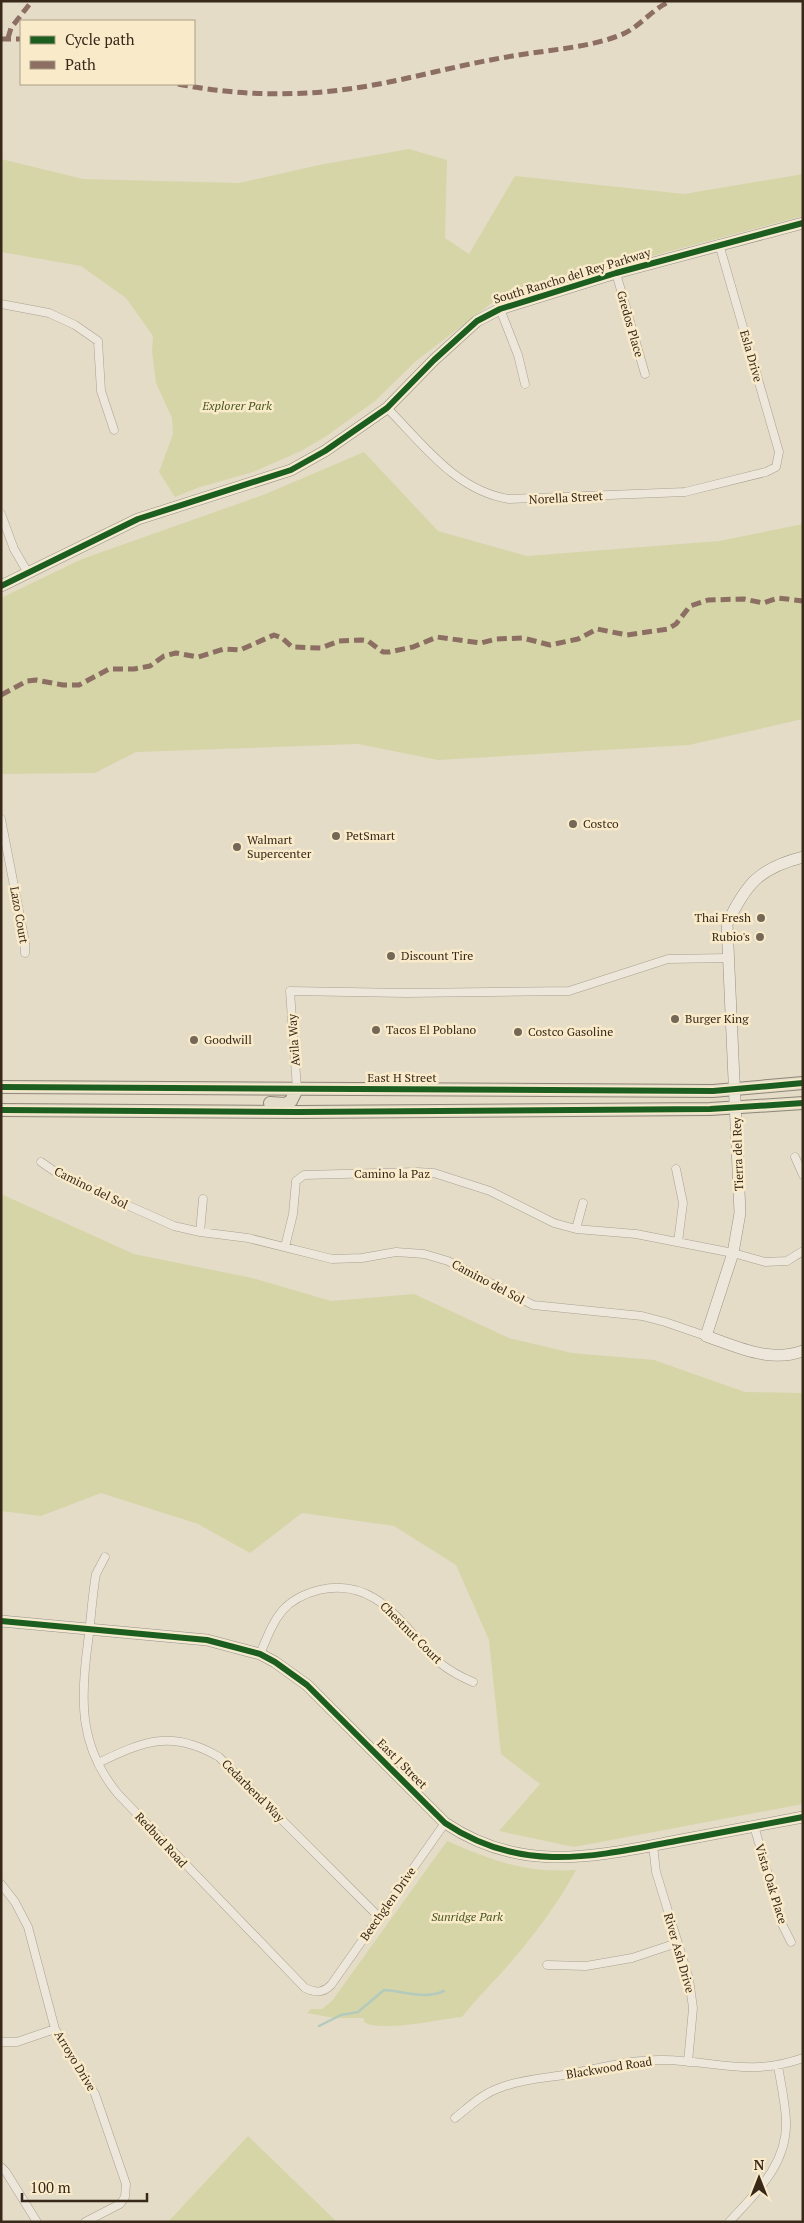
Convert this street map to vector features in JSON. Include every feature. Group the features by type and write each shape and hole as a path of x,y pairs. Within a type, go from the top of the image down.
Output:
{"main road":[{"name":"East H Street","path":"1,1087 734,1090 803,1083"},
{"path":"249,1112 254,1105 285,1104 291,1101 297,1089"},
{"path":"1,1110 249,1112 736,1108 803,1103"}],"street":[{"name":"South Rancho del Rey Parkway","path":"1,586 138,519 291,470 324,451 387,408 434,360 477,321 500,309 616,273 803,223"},
{"name":"Esla Drive","path":"719,244 779,452 776,467"},
{"name":"Gredos Place","path":"616,273 644,374"},
{"path":"1,304 50,313 75,325 98,341 101,391 114,430"},
{"path":"500,309 518,355 525,384"},
{"name":"Norella Street","path":"387,408 456,478 483,493 509,499 685,492 766,472 776,467"},
{"path":"1,514 14,549 28,573"},
{"name":"Lazo Court","path":"1,819 25,942 25,952"},
{"name":"Tierra del Rey","path":"706,1336 734,1253 740,1214 727,924 740,897 752,881 765,871 783,862 803,857"},
{"name":"Avila Way","path":"297,1089 290,991 406,993 569,991 668,959 728,958"},
{"path":"795,1157 803,1175"},
{"name":"Camino del Sol","path":"41,1162 60,1175 166,1224 200,1232 248,1238 332,1259 362,1258 396,1252 433,1256 533,1305 642,1316 665,1322 760,1355 778,1356 803,1351"},
{"path":"676,1169 683,1203 678,1242"},
{"name":"Camino la Paz","path":"285,1247 293,1214 296,1182 304,1175 414,1172 434,1173 490,1191 554,1223 576,1229 636,1234 734,1253 765,1262 781,1262 794,1258 803,1251"},
{"path":"200,1232 203,1199"},
{"path":"576,1229 583,1203"},
{"name":"Redbud Road","path":"105,1558 96,1574 85,1660 83,1708 85,1727 98,1763 116,1792 306,1988 320,1992 326,1990 331,1985"},
{"name":"Chestnut Court","path":"260,1654 272,1623 292,1602 318,1591 346,1589 363,1592 382,1602 441,1663 456,1674 473,1682"},
{"name":"East J Street","path":"1,1621 207,1640 232,1645 260,1654 275,1662 310,1689 445,1823 482,1844 511,1853 532,1857 581,1858 803,1817"},
{"name":"Cedarbend Way","path":"98,1763 135,1745 152,1741 181,1742 210,1752 219,1757 378,1916"},
{"name":"Beechglen Drive","path":"331,1985 445,1823"},
{"name":"Vista Oak Place","path":"754,1826 783,1926 791,1942"},
{"name":"River Ash Drive","path":"653,1845 656,1872 689,1979 693,2004 688,2062"},
{"name":"Arroyo Drive","path":"1,1884 15,1902 28,1927 54,2029 95,2094 126,2184 125,2197 120,2204 86,2222"},
{"path":"547,1965 592,1965 632,1958 677,1943"},
{"path":"1,2042 16,2042 54,2029"},
{"name":"Blackwood Road","path":"455,2118 481,2096 515,2083 649,2060 746,2068 778,2066 803,2058"},
{"path":"729,2222 763,2186 778,2160 786,2122 778,2066"},
{"path":"1,2167 37,2222"}],"green space":[{"name":"Explorer Park","path":"409,149 447,160 445,238 469,254 515,176 684,194 803,174 803,216 501,296 416,361 375,401 325,437 301,451 253,472 200,487 175,497 159,472 173,434 172,418 156,383 152,351 153,336 126,298 81,266 1,252 1,159 83,179 239,183 319,165"},
{"path":"364,452 438,531 527,556 719,541 803,524 803,719 689,745 438,760 358,744 136,752 95,773 1,774 1,598 82,559 263,495"},
{"path":"1,1194 134,1254 252,1278 331,1301 414,1294 509,1338 572,1353 654,1360 745,1392 803,1393 803,1804 574,1847 499,1831 540,1784 501,1754 489,1640 456,1565 394,1526 302,1513 250,1553 198,1524 101,1493 41,1516 1,1511"},
{"name":"Sunridge Park","path":"447,1841 509,1864 540,1870 576,1870 556,1904 532,1936 462,2017 384,2026 364,2022 364,2018 334,2018 307,2013 311,2009 322,2009 332,2001"},
{"path":"248,2136 337,2222 168,2222"}],"waterway":[{"path":"319,2026 341,2015 358,2012 384,1990 422,1995 437,1994 444,1991"}],"marked path":[{"path":"8,38 11,28 32,1"},
{"path":"184,85 224,91 270,94 293,94 362,87 489,60 577,47 605,40 632,29 657,9 671,1"},
{"path":"1,39 20,39"},
{"path":"1,695 27,681 36,680 63,685 79,685 109,669 134,669 150,666 164,656 176,653 198,657 224,649 240,650 274,635 282,638 292,647 321,648 339,641 362,640 368,641 383,652 413,647 437,637 481,643 496,639 523,638 550,645 578,639 597,629 627,635 668,629 676,624 690,606 708,600 744,599 763,603 778,598 803,601"}],"cycle path":[{"path":"1,586 138,519 291,470 325,451 387,408 434,360 477,321 500,309 616,273 803,223"},
{"path":"1,1087 713,1091 803,1083"},
{"path":"1,1110 298,1112 710,1109 803,1103"},
{"path":"1,1621 207,1640 260,1654 275,1662 307,1685 445,1823 473,1839 501,1850 529,1855 586,1856 645,1847 803,1817"}],"place":[{"name":"Costco","path":"573,824"},
{"name":"PetSmart","path":"336,836"},
{"name":"Walmart Supercenter","path":"237,847"},
{"name":"Thai Fresh","path":"761,918"},
{"name":"Rubio's","path":"760,937"},
{"name":"Discount Tire","path":"391,956"},
{"name":"Burger King","path":"675,1019"},
{"name":"Tacos El Poblano","path":"376,1030"},
{"name":"Costco Gasoline","path":"518,1032"},
{"name":"Goodwill","path":"194,1040"}]}
